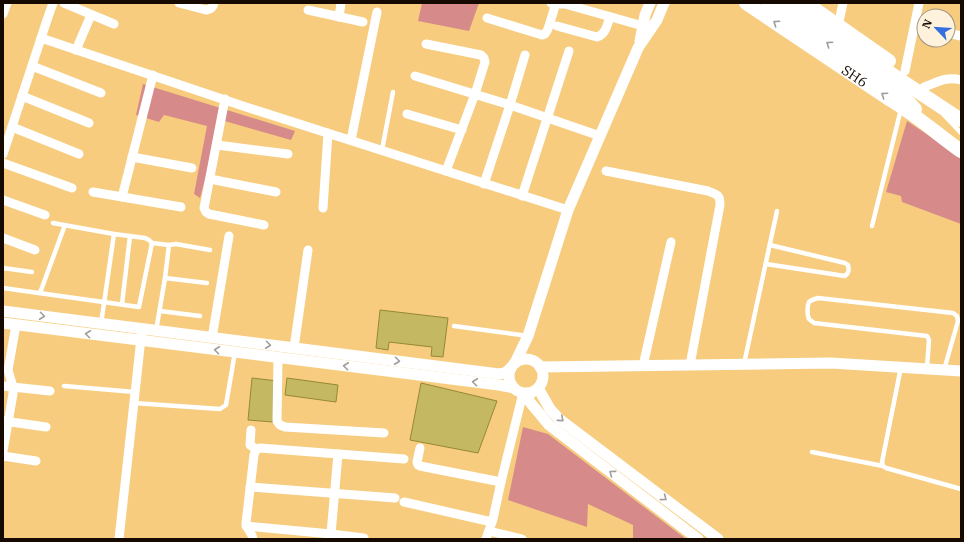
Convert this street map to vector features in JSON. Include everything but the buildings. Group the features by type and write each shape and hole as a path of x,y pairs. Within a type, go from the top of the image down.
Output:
{"main road":[{"name":"SH6","path":"746,3 889,99 902,106 944,136 961,151"},
{"path":"768,3 901,80 927,93 961,120"},
{"path":"787,3 901,80"},
{"path":"806,3 838,26 901,80 923,117 944,136"}],"street":[{"path":"3,154 53,3"},
{"path":"64,3 114,24"},
{"path":"179,3 206,10 213,8 214,3"},
{"path":"339,17 342,3"},
{"path":"650,3 645,16 638,48 568,210 528,336 509,373 509,378 511,384 529,389 559,419 718,539"},
{"path":"638,48 657,20 664,3"},
{"path":"838,26 843,3"},
{"path":"901,80 920,3"},
{"path":"488,18 542,35 548,30 554,4 565,4 643,26"},
{"path":"308,10 363,22"},
{"path":"351,140 377,12"},
{"path":"76,50 91,14"},
{"path":"557,26 597,37 604,33 610,17"},
{"path":"41,38 225,100 568,210"},
{"path":"426,44 481,55 484,58 475,94 446,171"},
{"path":"522,196 569,52"},
{"path":"484,184 525,55"},
{"path":"32,66 100,92"},
{"path":"122,197 153,75"},
{"path":"415,76 548,117 600,136"},
{"path":"927,93 946,78 961,80"},
{"path":"22,96 89,123"},
{"path":"225,100 204,208 209,214 264,225"},
{"path":"407,114 462,130"},
{"path":"12,127 79,154"},
{"path":"323,208 328,133"},
{"path":"217,144 288,154"},
{"path":"132,157 192,168"},
{"path":"3,163 72,188"},
{"path":"606,171 708,191 717,195 720,199 690,365"},
{"path":"210,178 276,192"},
{"path":"93,192 181,207"},
{"path":"3,200 45,215"},
{"path":"212,338 230,236"},
{"path":"3,238 35,250"},
{"path":"643,366 671,242"},
{"path":"294,348 308,250"},
{"path":"3,311 499,374 505,373 520,360 526,359 531,360 538,365 564,367 831,363 961,371"},
{"path":"3,323 529,389 564,367"},
{"path":"3,451 6,421 13,394 13,387 8,370 16,325"},
{"path":"119,539 142,329"},
{"path":"489,531 501,482 529,389 543,378 542,372 530,350 528,336"},
{"path":"278,358 278,422 280,425 286,427 384,433"},
{"path":"3,386 50,391"},
{"path":"529,389 529,401 549,425 698,539"},
{"path":"6,421 46,427"},
{"path":"250,430 250,445 256,450"},
{"path":"256,450 260,448 404,459"},
{"path":"420,448 417,462 420,466 501,482"},
{"path":"253,539 252,534 246,526 254,455 256,450"},
{"path":"331,534 338,454"},
{"path":"3,456 36,461"},
{"path":"250,487 335,493 399,500 489,531 522,539"},
{"path":"246,526 364,538"}],"lane":[{"path":"382,150 392,92"},
{"path":"927,93 961,133"},
{"path":"872,226 902,106"},
{"path":"744,364 777,211"},
{"path":"53,222 150,240 152,243 169,245 176,244 210,250"},
{"path":"40,293 65,225"},
{"path":"100,324 114,234"},
{"path":"122,304 130,236"},
{"path":"3,288 139,307 152,243"},
{"path":"156,331 169,245"},
{"path":"766,264 845,276 848,274 848,265 845,263 770,245"},
{"path":"3,268 32,272"},
{"path":"165,278 207,283"},
{"path":"927,369 928,336 814,323 809,319 808,315 809,303 818,298 953,313 957,316 958,321 944,370"},
{"path":"160,311 200,316"},
{"path":"454,326 528,336"},
{"path":"134,403 220,408 226,405 235,352"},
{"path":"883,466 882,462 901,367"},
{"path":"64,386 135,392"},
{"path":"812,452 883,466 961,489"}],"shaded area":[{"path":"422,3 479,3 469,31 418,21"},
{"path":"143,84 295,131 291,140 221,120 200,198 194,194 207,126 164,115 159,122 136,115"},
{"path":"907,121 961,157 961,224 902,202 901,196 886,192"},
{"path":"523,427 548,434 686,539 633,539 633,525 588,504 587,527 508,500"}]}
